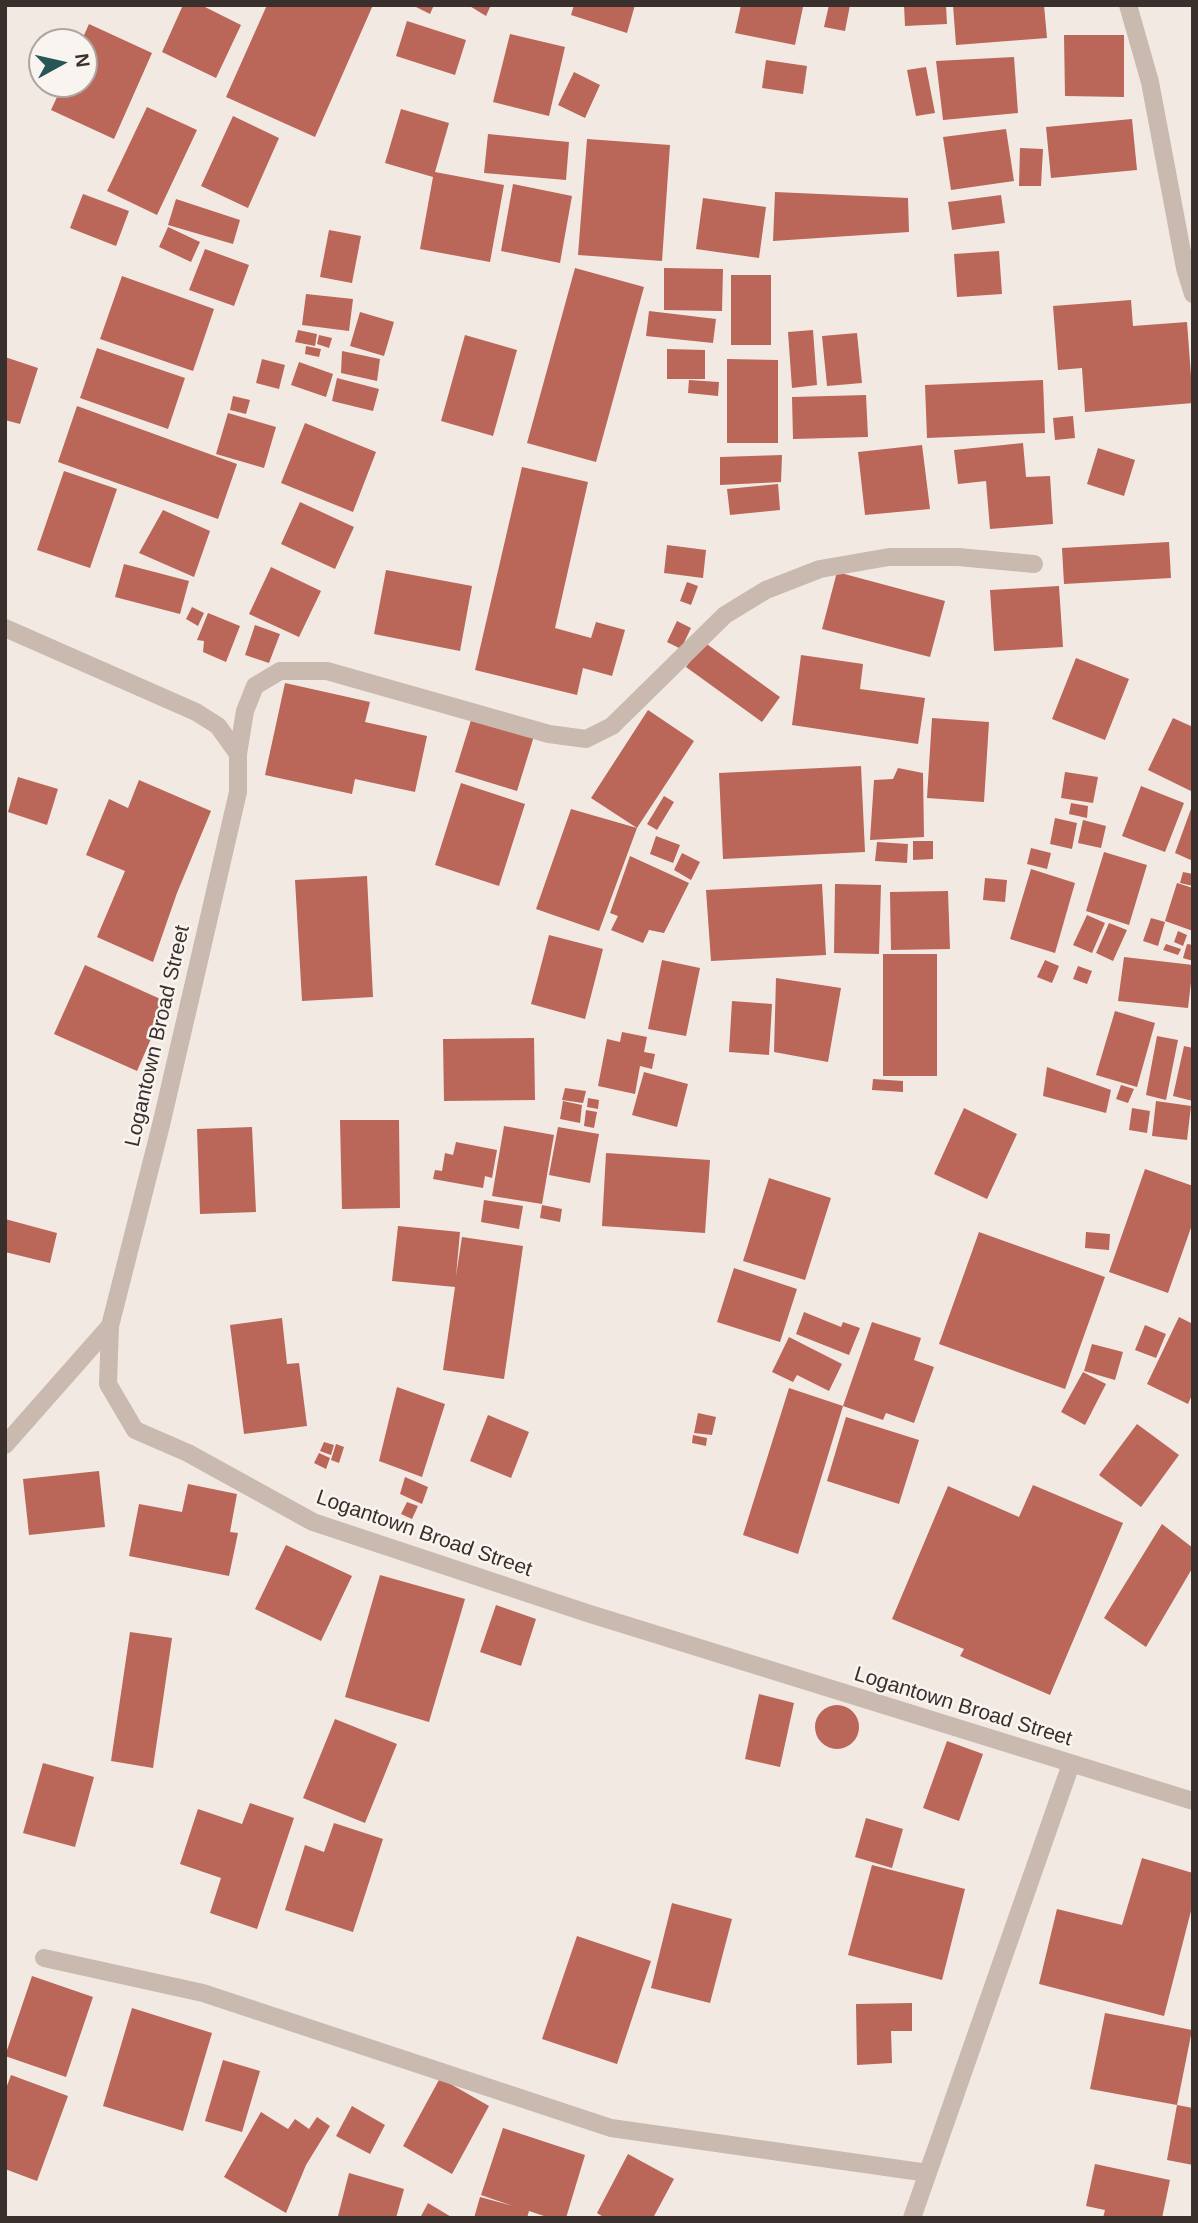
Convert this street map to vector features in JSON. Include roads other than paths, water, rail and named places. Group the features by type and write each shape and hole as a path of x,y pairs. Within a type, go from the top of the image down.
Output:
{"street":[{"path":"1128,5 1150,82 1185,268 1193,294"},
{"name":"Logantown Broad Street","path":"1034,564 958,557 889,557 820,569 765,590 725,615 612,726 586,739 549,734 327,671 280,671 255,686 245,712 237,754 238,792 161,1125 110,1326 108,1384 135,1430 188,1453 313,1522 587,1613 1193,1801"},
{"path":"5,628 196,712 218,726 237,754"},
{"path":"5,1445 110,1326"},
{"path":"912,2218 1071,1764"},
{"path":"44,1958 203,1993 611,2128 929,2172"}]}
